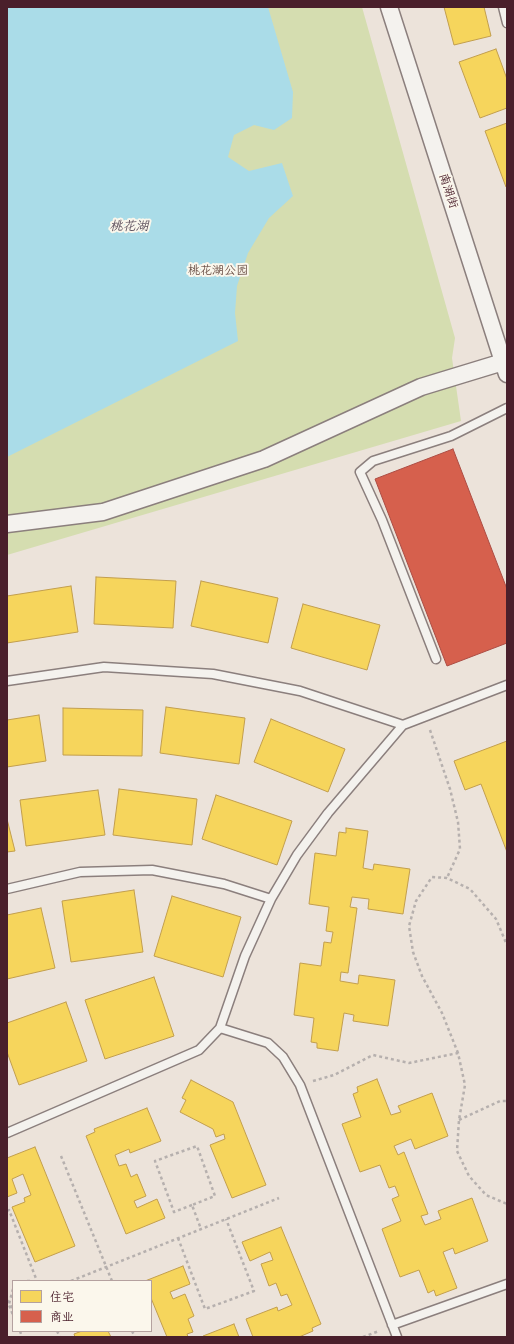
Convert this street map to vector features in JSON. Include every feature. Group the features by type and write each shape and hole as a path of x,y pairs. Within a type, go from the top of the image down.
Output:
{"street":[{"name":"南湖街","path":"389,7 505,368"},
{"path":"7,524 103,512 264,459 421,387 505,368"}],"lane":[{"path":"503,7 507,23"},
{"path":"436,659 382,520 360,472 373,461 451,436 507,408"},
{"path":"7,682 104,667 213,674 300,691 403,724"},
{"path":"7,1133 199,1050 220,1028 245,956 271,899 297,855 328,813 403,724 507,685"},
{"path":"7,889 80,872 152,870 224,884 271,899"},
{"path":"220,1028 268,1043 283,1057 300,1085 397,1337"},
{"path":"392,1325 507,1284"}],"path":[{"path":"425,716 450,789 458,822 460,849 447,878"},
{"path":"507,945 496,919 470,889 447,878 432,878 416,901 409,926 413,952 422,976 442,1013 458,1054 466,1085 459,1120 457,1152 468,1176 486,1195 505,1205 507,1204"},
{"path":"300,1085 334,1075 373,1055 408,1063 458,1054"},
{"path":"459,1120 500,1101 507,1101"},
{"path":"197,1146 216,1196 192,1205 174,1212 155,1161 197,1146"},
{"path":"61,1156 112,1280"},
{"path":"74,1280 279,1198"},
{"path":"192,1205 201,1229"},
{"path":"7,1211 8,1210 37,1280"},
{"path":"178,1238 205,1309 254,1291 226,1219"},
{"path":"9,1304 12,1294"},
{"path":"7,1300 12,1312"},
{"path":"9,1304 12,1307"}],"green space":[{"name":"桃花湖公园","path":"7,7 362,7 455,338 452,358 461,421 7,555"}],"water":[{"name":"桃花湖","path":"7,7 268,7 293,92 292,118 274,130 254,125 234,135 228,157 249,171 282,163 293,196 269,218 248,253 237,286 235,313 238,341 7,457"}],"building: 住宅":[{"path":"444,7 484,7 491,36 454,45"},
{"path":"496,49 507,79 507,108 480,118 459,62"},
{"path":"507,123 507,187 506,187 485,131"},
{"path":"96,577 176,581 173,628 94,624"},
{"path":"201,581 278,598 268,643 191,626"},
{"path":"71,586 78,632 7,643 7,596"},
{"path":"303,604 380,625 367,670 291,648"},
{"path":"166,707 245,718 239,764 160,753"},
{"path":"63,708 143,710 142,756 63,755"},
{"path":"39,715 46,761 7,767 7,720"},
{"path":"271,719 345,749 328,792 254,762"},
{"path":"507,741 507,852 481,784 465,790 454,761"},
{"path":"119,789 197,799 192,845 113,835"},
{"path":"98,790 105,835 26,846 20,800"},
{"path":"216,795 292,821 277,865 202,839"},
{"path":"7,819 15,851 7,852"},
{"path":"346,828 368,831 363,868 373,870 374,864 410,869 403,914 368,909 369,899 352,897 350,907 357,908 348,973 341,972 340,981 358,984 359,975 395,980 388,1026 353,1021 354,1015 344,1013 338,1051 317,1048 317,1043 311,1042 314,1018 294,1015 300,963 321,966 324,942 331,943 333,932 326,931 329,907 309,904 315,853 336,856 339,832 346,833"},
{"path":"134,890 143,952 71,962 62,901"},
{"path":"172,896 241,917 223,977 154,956"},
{"path":"41,908 55,968 7,979 7,915"},
{"path":"154,977 174,1036 105,1059 85,1000"},
{"path":"66,1002 87,1061 19,1085 7,1052 7,1023"},
{"path":"377,1079 391,1115 401,1112 398,1106 432,1093 448,1136 415,1149 411,1139 394,1146 398,1155 404,1152 428,1214 421,1216 425,1225 441,1219 438,1211 472,1198 488,1241 455,1254 453,1248 443,1252 457,1288 436,1296 434,1290 428,1293 419,1270 400,1277 382,1229 401,1221 392,1199 399,1196 395,1186 389,1188 380,1165 360,1172 342,1124 361,1117 353,1094 358,1092 357,1087"},
{"path":"191,1080 233,1102 266,1185 232,1198 210,1145 225,1139 224,1134 216,1137 213,1129 180,1112 186,1100 182,1098"},
{"path":"147,1108 161,1141 130,1153 129,1149 115,1155 119,1166 126,1164 131,1177 137,1174 146,1196 134,1201 137,1208 157,1199 165,1218 126,1234 86,1136 95,1132 94,1129"},
{"path":"35,1147 75,1246 35,1262 12,1207 25,1202 24,1198 31,1195 23,1174 12,1179 17,1193 7,1197 7,1158"},
{"path":"281,1227 321,1324 312,1328 313,1331 299,1337 253,1337 246,1319 277,1307 278,1311 292,1305 287,1294 281,1296 276,1283 269,1286 261,1264 273,1260 270,1252 250,1261 242,1242"},
{"path":"183,1266 190,1284 170,1292 173,1299 185,1294 194,1316 188,1319 193,1332 187,1334 188,1337 167,1337 152,1300 152,1280 148,1280"},
{"path":"234,1324 239,1337 203,1336"},
{"path":"79,1332 108,1332 111,1337 75,1337 74,1334"}],"building: 商业":[{"path":"453,449 507,589 507,643 447,666 375,479"}]}
